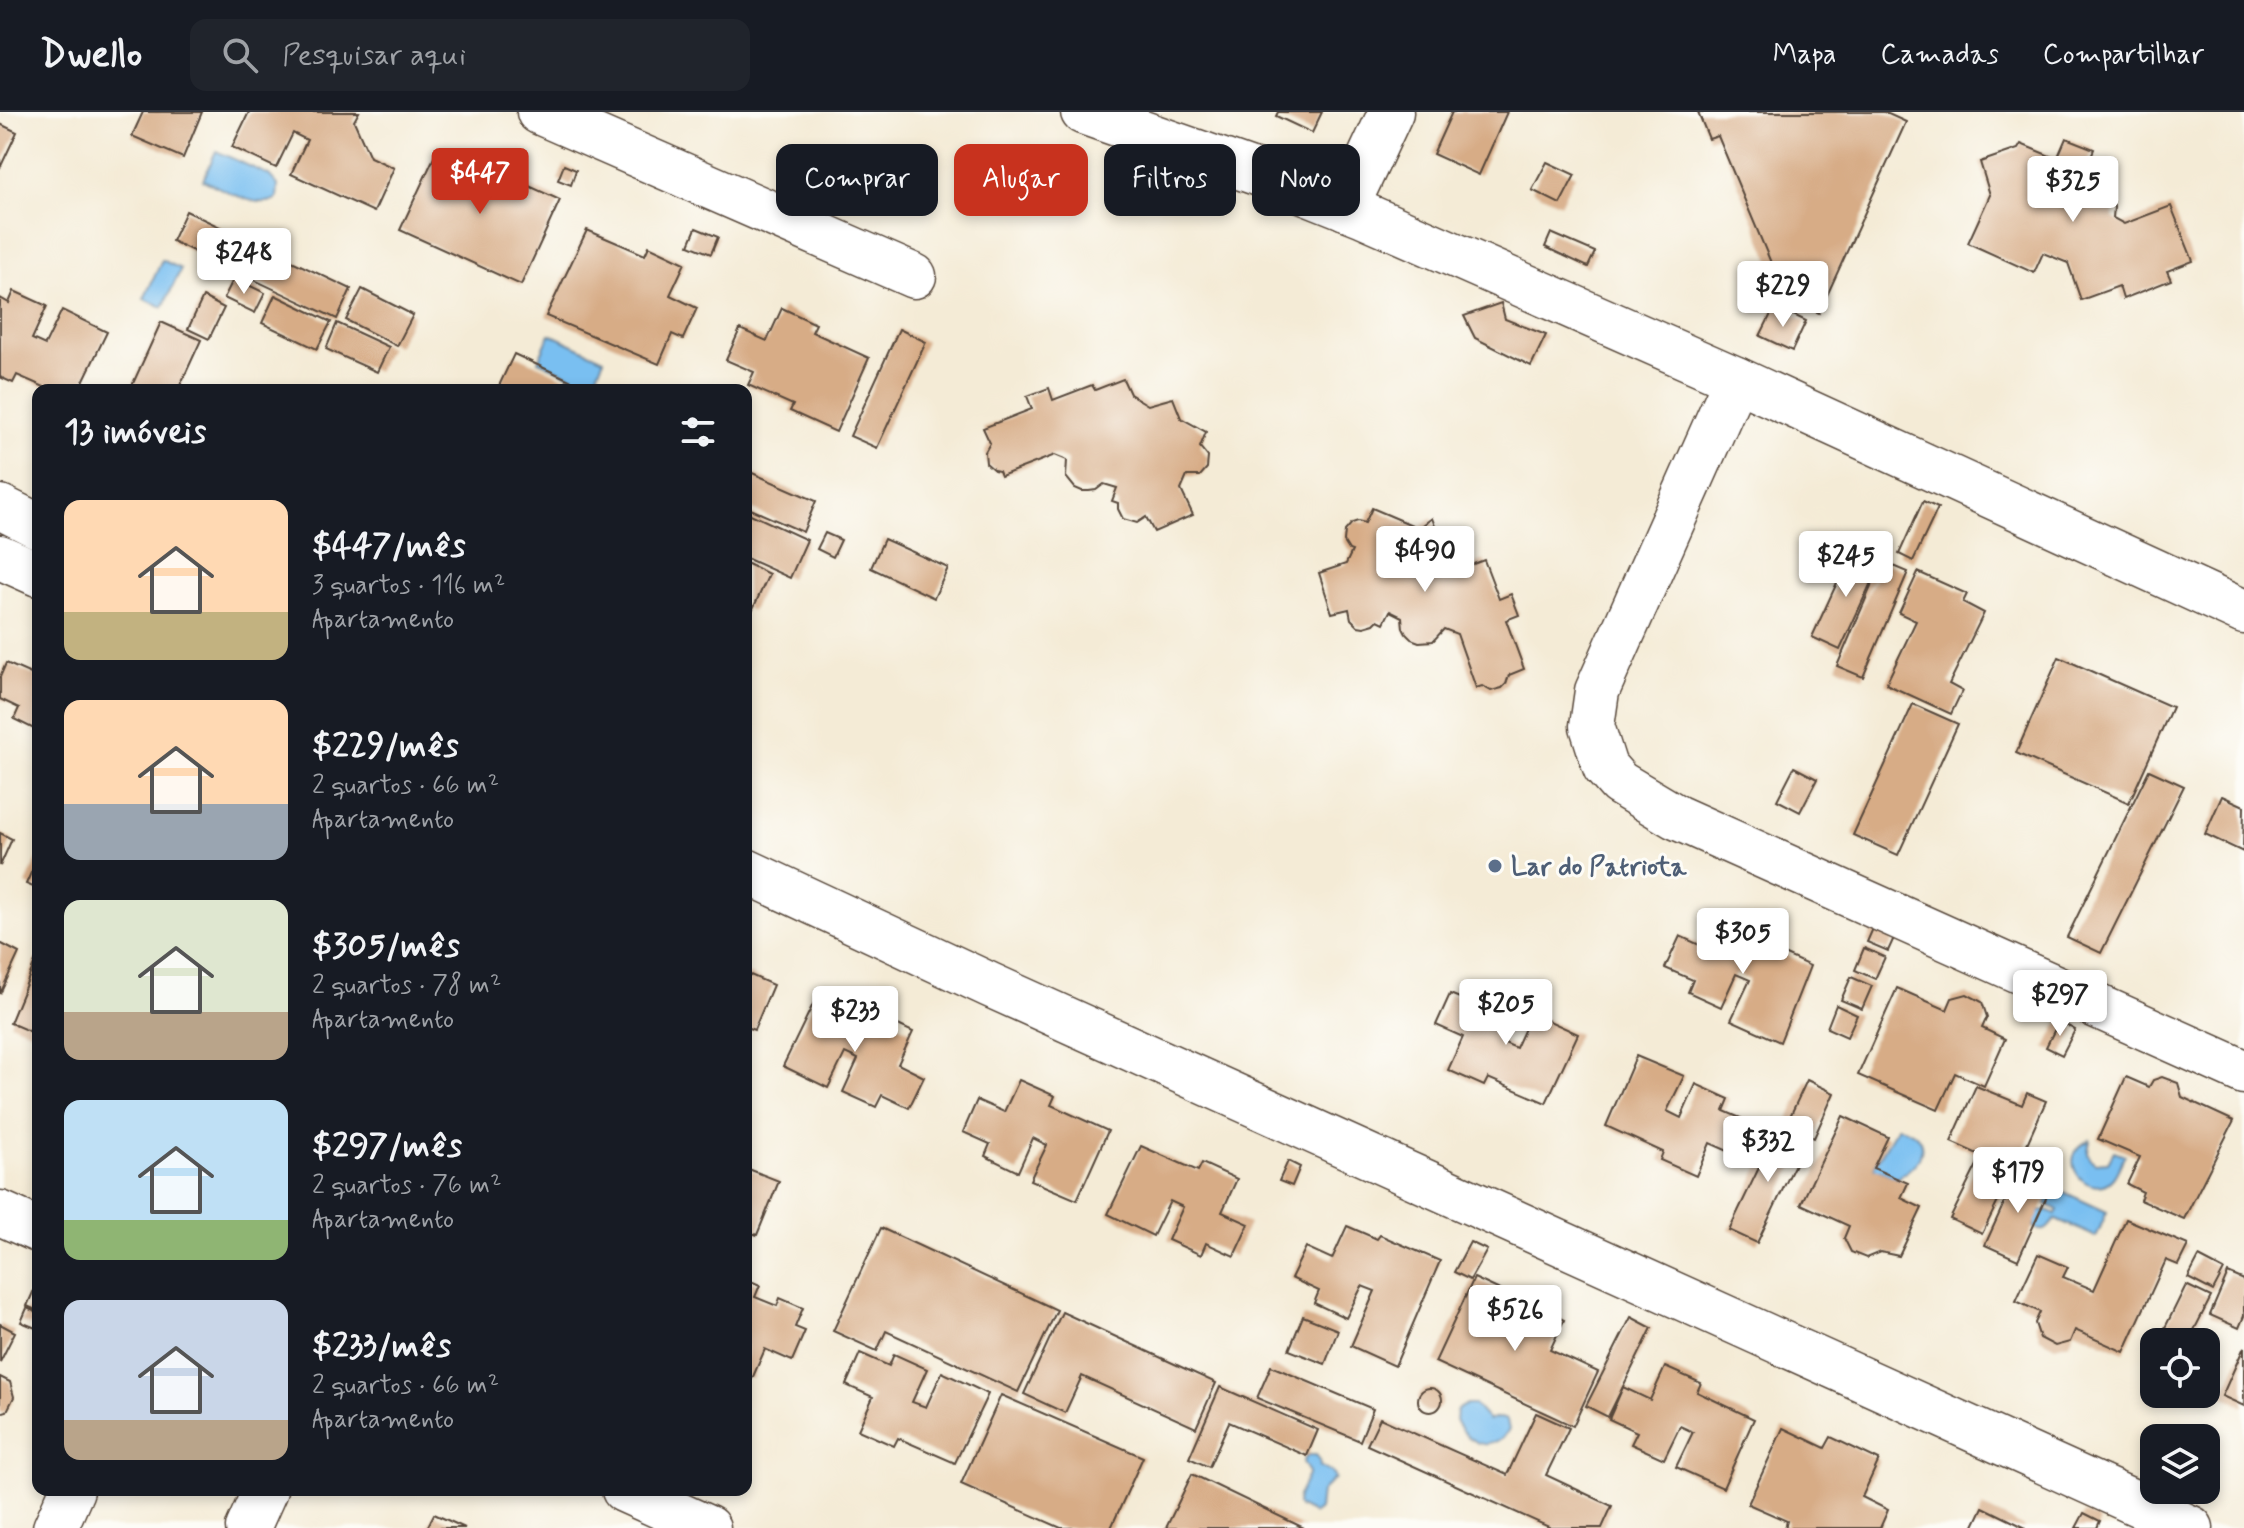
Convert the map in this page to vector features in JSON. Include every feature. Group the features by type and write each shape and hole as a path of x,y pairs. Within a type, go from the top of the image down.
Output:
{"street":[{"path":"539,112 914,276"},
{"path":"603,112 606,130 628,151"},
{"path":"1083,112 1252,171"},
{"path":"1360,178 1391,112"},
{"path":"1360,214 1736,379 2244,612"},
{"path":"1736,379 1597,691 1592,726 1605,767 1619,783 1676,817 2244,1072"},
{"path":"0,507 32,523"},
{"path":"0,557 32,571"},
{"path":"752,874 1019,998 2191,1528"},
{"path":"0,1213 32,1227"},
{"path":"55,1528 69,1496"},
{"path":"248,1528 262,1496"},
{"path":"637,1496 708,1528"}],"water":[{"path":"216,151 269,175 278,185 277,198 270,202 251,201 203,180"},
{"path":"162,260 181,269 163,307 144,299"},
{"path":"550,334 604,359 592,384 538,361"},
{"path":"1897,1127 1909,1130 1918,1137 1921,1153 1911,1168 1897,1179 1873,1168"},
{"path":"2090,1140 2088,1155 2095,1163 2108,1162 2114,1151 2125,1155 2115,1176 2104,1185 2094,1186 2086,1182 2078,1176 2074,1167 2074,1157 2079,1148"},
{"path":"2053,1187 2107,1212 2096,1237 2056,1219 2045,1230 2035,1228 2033,1222 2039,1211 2056,1214 2058,1210 2046,1204"},
{"path":"1474,1404 1488,1420 1507,1420 1509,1430 1495,1442 1481,1444 1474,1441 1456,1422 1457,1410"},
{"path":"1307,1455 1316,1455 1320,1467 1331,1472 1335,1478 1321,1492 1319,1509 1313,1514 1297,1504 1309,1473 1303,1462"}],"building":[{"path":"143,112 202,112 183,158 132,136"},
{"path":"249,112 359,112 354,121 370,157 394,168 374,212 291,174 307,140 293,133 276,168 232,147"},
{"path":"1278,112 1322,112 1312,133 1276,116"},
{"path":"1452,112 1507,112 1479,175 1433,154"},
{"path":"1698,112 1884,112 1906,122 1819,313 1774,293 1779,282 1718,136 1709,139"},
{"path":"0,124 17,132 0,168"},
{"path":"2066,138 2094,149 2074,196 2086,189 2101,190 2112,200 2113,218 2124,224 2171,206 2193,261 2167,271 2171,280 2123,299 2119,286 2081,300 2068,263 2043,253 2034,273 1968,243 1990,195 1980,162 2018,149 2021,144 2057,159"},
{"path":"437,151 449,157 452,151 560,200 521,285 400,230"},
{"path":"1547,162 1575,175 1560,204 1532,190"},
{"path":"564,165 576,170 571,185 558,180"},
{"path":"186,211 351,289 337,319 172,241"},
{"path":"696,228 718,237 711,254 689,245"},
{"path":"587,230 645,255 649,246 685,263 670,295 697,308 683,339 672,334 659,364 546,316"},
{"path":"1551,233 1595,252 1588,267 1545,247"},
{"path":"234,278 265,293 255,313 224,298"},
{"path":"362,289 413,315 397,346 346,320"},
{"path":"14,291 47,306 32,339 45,345 62,310 107,332 82,384 37,384 17,375 13,383 0,377 0,298 9,303"},
{"path":"275,295 331,322 317,349 262,323"},
{"path":"203,297 224,308 209,339 188,329"},
{"path":"1501,303 1505,319 1546,335 1531,366 1475,338 1464,316"},
{"path":"1775,306 1806,321 1792,351 1760,336"},
{"path":"782,308 816,324 812,332 869,358 836,432 790,411 793,405 752,387 748,384 754,372 726,360 740,329 767,341"},
{"path":"161,322 201,340 181,384 133,384"},
{"path":"337,323 389,347 377,372 326,349"},
{"path":"899,329 926,342 877,448 850,436"},
{"path":"514,354 578,384 500,384"},
{"path":"1123,379 1130,394 1148,405 1173,398 1181,418 1206,432 1200,447 1208,457 1207,468 1200,476 1187,476 1181,490 1193,515 1154,532 1146,517 1137,523 1123,519 1118,503 1112,501 1117,488 1104,484 1089,491 1075,488 1066,477 1067,460 1055,455 1001,476 999,471 986,463 985,452 990,443 983,428 1032,409 1027,396 1049,388 1053,400 1092,385 1095,390"},
{"path":"752,473 816,501 803,532 752,510"},
{"path":"1923,501 1938,508 1913,561 1899,554"},
{"path":"1372,508 1419,528 1432,518 1452,572 1484,560 1499,599 1511,594 1519,615 1506,620 1524,669 1509,675 1502,688 1491,691 1482,686 1476,688 1457,634 1444,629 1433,641 1419,642 1406,634 1402,617 1390,611 1384,623 1378,620 1364,627 1351,619 1349,609 1332,613 1319,573 1346,564 1352,551 1344,542 1345,531 1352,523 1365,523"},
{"path":"752,515 807,540 790,578 752,561"},
{"path":"825,533 841,540 833,557 817,549"},
{"path":"884,539 948,568 934,598 871,568"},
{"path":"1853,548 1881,561 1840,650 1812,637"},
{"path":"1882,561 1908,572 1863,677 1837,666"},
{"path":"752,566 769,574 752,611"},
{"path":"1918,572 1967,594 1963,602 1984,613 1949,684 1962,691 1951,714 1886,684 1916,621 1899,613"},
{"path":"2059,657 2172,707 2129,803 2016,753"},
{"path":"6,663 32,675 32,728 14,719 19,708 0,699 0,677"},
{"path":"1913,704 1958,724 1898,855 1853,835"},
{"path":"1794,767 1817,779 1800,812 1777,800"},
{"path":"2149,770 2184,786 2101,953 2067,937"},
{"path":"2222,796 2244,806 2243,852 2205,834"},
{"path":"0,833 12,839 0,866"},
{"path":"32,870 32,886 26,884"},
{"path":"1721,916 1757,931 1753,940 1810,966 1780,1042 1731,1020 1750,980 1736,974 1721,1007 1688,992 1693,980 1665,968 1680,936 1706,948"},
{"path":"1877,919 1898,929 1888,951 1867,942"},
{"path":"0,943 19,953 0,994"},
{"path":"1864,948 1885,957 1875,979 1855,970"},
{"path":"32,970 32,1032 10,1023"},
{"path":"752,976 773,985 752,1029"},
{"path":"1851,977 1872,986 1862,1009 1841,1000"},
{"path":"1897,988 1947,1010 1952,998 1967,994 1982,1002 1987,1017 1982,1028 2005,1039 1984,1086 1955,1073 1938,1110 1858,1075"},
{"path":"1450,994 1479,1006 1484,994 1517,1009 1502,1042 1516,1048 1532,1013 1578,1034 1546,1103 1488,1078 1484,1086 1448,1070 1463,1037 1436,1025"},
{"path":"816,998 873,1023 877,1015 913,1032 898,1064 924,1077 909,1108 882,1095 876,1107 843,1092 858,1059 845,1053 828,1088 783,1066"},
{"path":"1836,1005 1857,1015 1847,1037 1827,1028"},
{"path":"2059,1021 2075,1030 2062,1055 2046,1047"},
{"path":"1636,1056 1684,1076 1667,1111 1681,1118 1696,1084 1729,1099 1724,1111 1752,1123 1737,1155 1710,1143 1696,1176 1660,1160 1663,1152 1606,1126"},
{"path":"2126,1077 2149,1087 2153,1080 2162,1077 2178,1083 2182,1097 2234,1121 2184,1219 2140,1200 2143,1192 2127,1184 2140,1157 2098,1139"},
{"path":"1019,1080 1055,1096 1051,1105 1108,1131 1077,1200 1030,1180 1047,1145 1033,1138 1018,1172 985,1156 990,1144 963,1132 977,1100 1004,1112"},
{"path":"1807,1080 1834,1093 1814,1138 1786,1125"},
{"path":"1976,1086 2022,1105 2027,1093 2046,1101 2015,1171 1951,1142"},
{"path":"1843,1116 1888,1137 1873,1168 1908,1183 1901,1198 1922,1208 1899,1256 1880,1252 1866,1258 1851,1252 1844,1238 1849,1226 1801,1204"},
{"path":"1779,1126 1807,1139 1757,1243 1729,1230"},
{"path":"1141,1146 1198,1171 1202,1163 1237,1179 1222,1212 1249,1224 1234,1256 1206,1243 1201,1255 1168,1240 1183,1207 1170,1201 1153,1236 1108,1214"},
{"path":"1980,1159 2011,1175 1982,1234 1950,1219"},
{"path":"1288,1161 1300,1167 1292,1186 1279,1181"},
{"path":"752,1170 779,1181 757,1235 752,1233"},
{"path":"2019,1170 2052,1185 2018,1260 1985,1245"},
{"path":"2126,1219 2188,1245 2178,1265 2166,1260 2124,1352 2075,1330 2070,1342 2055,1346 2040,1338 2035,1323 2040,1312 2016,1301 2038,1254 2068,1267 2063,1277 2094,1290"},
{"path":"1347,1226 1377,1239 1380,1235 1440,1261 1395,1366 1351,1346 1375,1291 1362,1286 1346,1318 1314,1303 1319,1291 1291,1278 1306,1247 1332,1259"},
{"path":"881,1228 1057,1310 1018,1392 886,1331 877,1351 833,1331"},
{"path":"1470,1242 1487,1250 1470,1280 1454,1272"},
{"path":"2199,1257 2224,1270 2213,1291 2188,1278"},
{"path":"2228,1273 2244,1280 2244,1316 2239,1328 2210,1315"},
{"path":"1474,1278 1564,1320 1550,1350 1598,1372 1573,1426 1435,1362"},
{"path":"752,1282 760,1285 755,1297 777,1306 780,1298 803,1308 795,1327 805,1331 792,1361 765,1349 752,1379"},
{"path":"2186,1285 2211,1297 2195,1328 2165,1328"},
{"path":"27,1308 32,1310 32,1327 21,1322"},
{"path":"1062,1312 1216,1383 1196,1428 1082,1376 1065,1413 1024,1394"},
{"path":"1303,1316 1338,1330 1325,1364 1289,1350"},
{"path":"1631,1317 1652,1328 1608,1417 1586,1406"},
{"path":"0,1324 15,1332 0,1362"},
{"path":"2244,1347 2244,1406 2222,1396"},
{"path":"860,1353 889,1366 894,1354 927,1369 912,1402 926,1407 942,1372 988,1394 955,1463 898,1438 894,1446 858,1430 873,1397 846,1385"},
{"path":"1271,1366 1373,1409 1360,1441 1257,1398"},
{"path":"1665,1367 1701,1383 1697,1392 1754,1419 1723,1488 1676,1467 1693,1432 1680,1426 1664,1459 1631,1444 1637,1432 1609,1419 1623,1387 1650,1400"},
{"path":"0,1377 10,1382 14,1397 7,1411 0,1413"},
{"path":"1220,1387 1318,1430 1307,1456 1229,1422 1209,1467 1189,1458"},
{"path":"1430,1388 1439,1391 1442,1400 1439,1409 1430,1412 1421,1409 1418,1400 1421,1391"},
{"path":"1001,1395 1143,1457 1111,1528 1061,1528 961,1484"},
{"path":"1536,1413 1569,1428 1546,1475 1612,1506 1602,1528 1551,1528 1367,1445 1380,1418 1507,1475"},
{"path":"1783,1428 1825,1448 1831,1437 1879,1460 1862,1497 1888,1510 1880,1528 1785,1528 1787,1521 1748,1504"},
{"path":"1192,1474 1304,1528 1166,1528"},
{"path":"1983,1507 2026,1528 1973,1528"},
{"path":"2084,1513 2100,1521 2097,1528 2076,1528"},
{"path":"434,1514 465,1528 427,1528"}],"place":[{"name":"Lar do Patriota","path":"1495,866"}]}
